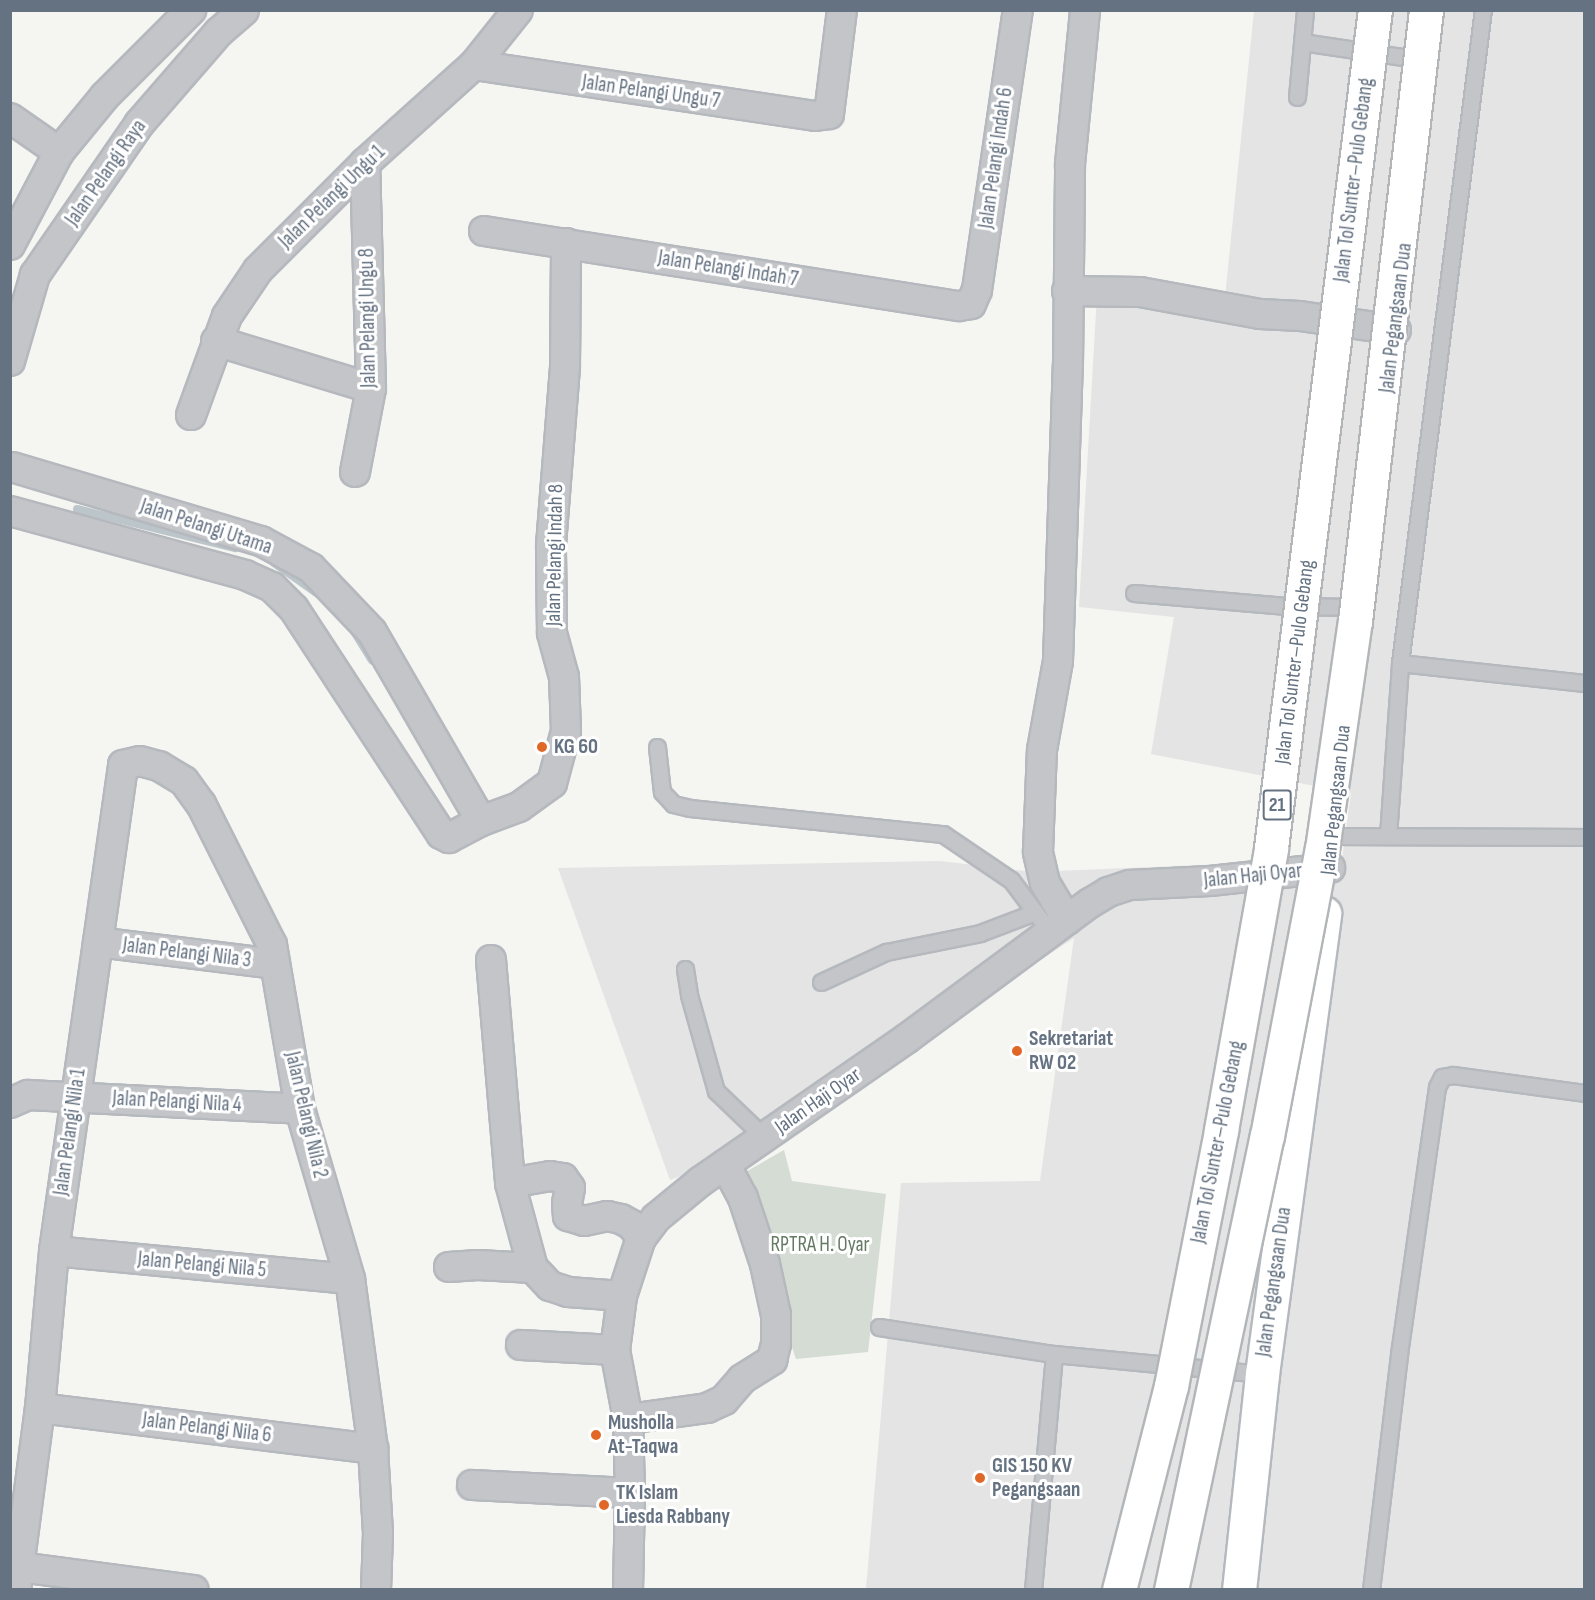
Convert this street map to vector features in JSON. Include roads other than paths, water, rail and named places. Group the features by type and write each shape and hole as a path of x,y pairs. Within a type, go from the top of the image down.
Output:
{"main road":[{"name":"Jalan Tol Sunter–Pulo Gebang","path":"1119,1590 1172,1386 1221,1130 1271,848 1375,10"},
{"path":"1171,1590 1267,1136 1322,849 1355,621 1426,10"},
{"name":"Jalan Pegangsaan Dua","path":"1239,1590 1262,1374 1331,852 1359,607 1396,330 1431,10"}],"street":[{"name":"Jalan Pelangi Raya","path":"10,245 59,152 105,96 191,10"},
{"name":"Jalan Pelangi Raya","path":"10,361 35,275 139,124 219,32 244,10"},
{"name":"Jalan Pelangi Ungu 1","path":"191,415 227,316 258,270 365,163 474,65 519,10"},
{"name":"Jalan Pelangi Ungu 7","path":"474,65 815,116 829,114 842,10"},
{"name":"Jalan Pelangi Indah 6","path":"971,304 977,290 1018,10"},
{"path":"1051,921 1038,852 1042,750 1060,638 1068,364 1070,164 1085,10"},
{"path":"10,118 59,152"},
{"name":"Jalan Pelangi Ungu 8","path":"355,472 371,388 365,163"},
{"name":"Jalan Pelangi Indah 7","path":"484,231 959,306 971,304"},
{"name":"Jalan Pelangi Indah 8","path":"449,838 481,821 519,807 552,783 567,731 564,677 552,633 551,545 565,366 566,243"},
{"path":"1067,291 1140,292 1260,314 1300,316 1396,330"},
{"path":"216,341 371,388"},
{"path":"10,510 14,489 11,466"},
{"name":"Jalan Pelangi Utama","path":"11,466 261,541 311,568 372,632 481,821"},
{"name":"Jalan Pelangi Utama","path":"10,510 245,575 272,587 294,609 441,834 449,838"},
{"name":"Jalan Pelangi Nila 2","path":"123,765 140,761 159,766 184,782 201,804 272,945 300,1109 350,1279 373,1449 378,1533 376,1590"},
{"name":"Jalan Pelangi Nila 1","path":"18,1579 40,1408 54,1251 36,1095 98,942 123,765"},
{"name":"Jalan Haji Oyar","path":"628,1590 630,1493 628,1419 615,1350 622,1296 641,1238 656,1218 676,1200 725,1164 906,1039 1051,921 1108,892 1130,885 1210,881 1331,852"},
{"name":"Jalan Pelangi Nila 3","path":"98,942 275,964"},
{"path":"491,960 510,1183 533,1268 550,1286 568,1292 622,1296"},
{"name":"Jalan Pelangi Nila 4","path":"36,1095 300,1109"},
{"path":"628,1419 707,1408 724,1400 742,1379 772,1360 776,1344 776,1315 765,1264 743,1198 725,1164"},
{"path":"510,1183 550,1176 563,1179 570,1188 567,1203 568,1216 584,1221 607,1216 621,1219 632,1224 641,1238"},
{"name":"Jalan Pelangi Nila 5","path":"54,1251 350,1279"},
{"path":"448,1267 478,1264 533,1268"},
{"path":"521,1345 615,1350"},
{"name":"Jalan Pelangi Nila 6","path":"40,1408 373,1449"},
{"path":"472,1485 630,1493"},
{"path":"18,1579 193,1590"}],"lane":[{"path":"1298,96 1305,10"},
{"path":"1388,836 1400,663 1483,10"},
{"path":"1302,42 1425,61"},
{"path":"1134,593 1286,606 1359,607"},
{"path":"1400,663 1584,683"},
{"path":"657,747 662,792 673,804 690,808 944,834 1011,880 1051,921"},
{"path":"1331,852 1388,836 1584,837"},
{"path":"821,982 886,952 1051,921"},
{"path":"685,969 689,995 716,1091 765,1138"},
{"path":"1371,1590 1399,1354 1437,1087 1442,1077 1453,1075 1584,1093"},
{"path":"879,1327 1054,1354 1262,1374"},
{"path":"1033,1590 1054,1354"}],"waterway":[{"path":"77,509 235,548"},
{"path":"274,563 318,594"},
{"path":"353,630 372,660"}],"place":[{"name":"KG 60","path":"542,747"},
{"name":"Sekretariat RW 02","path":"1017,1051"},
{"name":"Musholla At-Taqwa","path":"596,1435"},
{"name":"GIS 150 KV Pegangsaan","path":"980,1478"},
{"name":"TK Islam Liesda Rabbany","path":"604,1505"}],"park label":[{"name":"RPTRA H. Oyar","path":"820,1245"}]}
